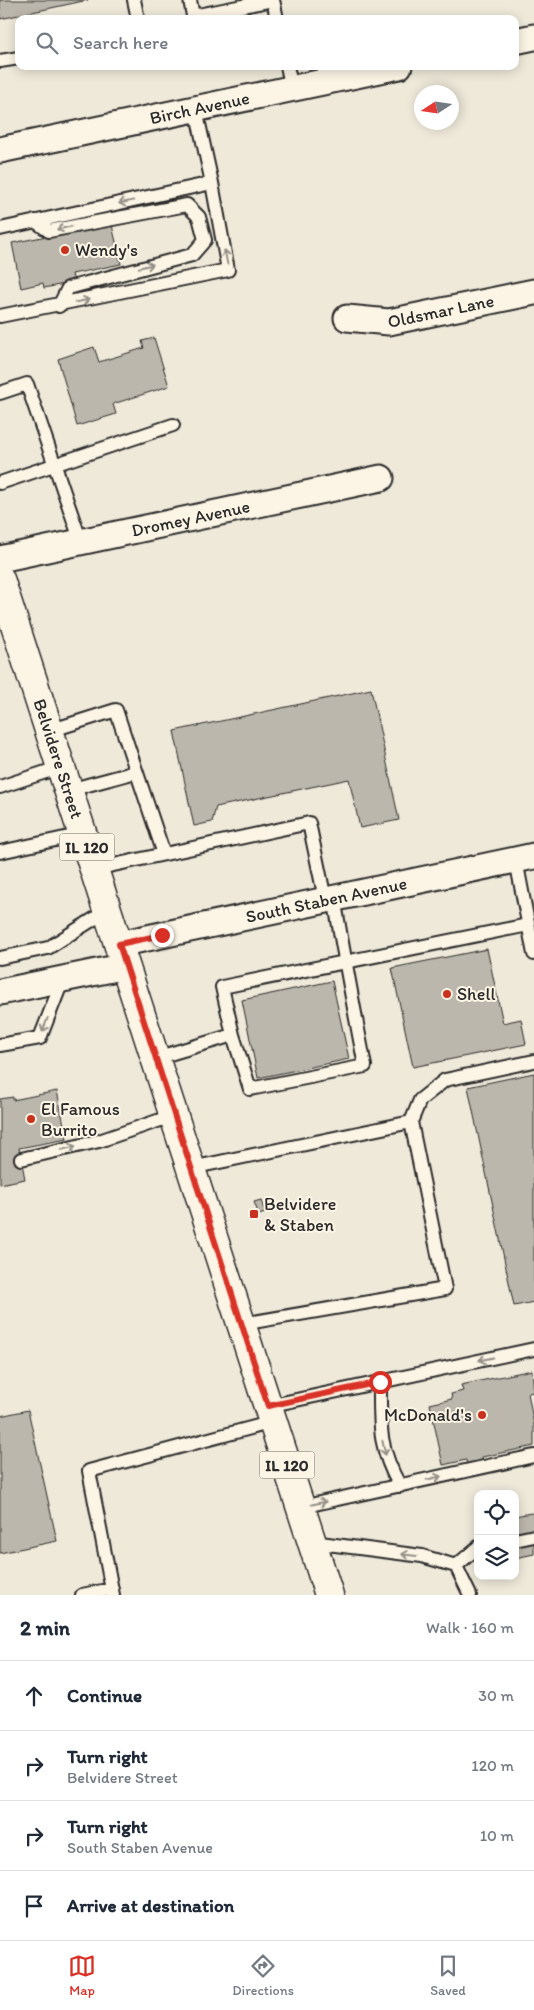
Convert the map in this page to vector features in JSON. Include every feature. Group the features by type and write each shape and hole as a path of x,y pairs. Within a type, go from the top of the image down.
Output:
{"main road":[{"name":"Belvidere Street","path":"0,579 329,1595"}],"street":[{"path":"519,40 534,37"},
{"name":"Birch Avenue","path":"0,150 196,110 290,78 363,70"},
{"name":"Oldsmar Lane","path":"347,318 389,322 534,292"},
{"name":"Dromey Avenue","path":"0,559 381,478"},
{"name":"South Staben Avenue","path":"0,992 63,979 123,955 330,898 525,858"}],"lane":[{"path":"134,0 137,15"},
{"path":"190,0 193,15"},
{"path":"198,15 273,0 276,15"},
{"path":"0,61 15,59"},
{"path":"0,316 59,306 228,270 196,110"},
{"path":"0,229 212,183"},
{"path":"35,221 49,231 187,205 199,217 205,240 192,255 68,288 59,306"},
{"path":"0,393 27,384 81,542"},
{"path":"0,483 172,425"},
{"path":"49,731 116,710 164,854"},
{"path":"0,787 65,778 136,772"},
{"path":"95,869 310,823 346,962 365,1066 250,1089 233,1035 222,987 346,962 528,925"},
{"path":"0,852 83,834"},
{"path":"525,858 528,925 534,954"},
{"path":"0,958 48,948 108,910"},
{"path":"0,1045 40,1038 63,979"},
{"path":"156,1058 233,1035"},
{"path":"242,1324 444,1289 411,1122 420,1100 445,1080 534,1061"},
{"path":"21,1159 99,1142 175,1115"},
{"path":"191,1168 411,1122"},
{"path":"82,1595 112,1592 89,1471 270,1414 380,1382 534,1349"},
{"path":"380,1382 380,1432 387,1463 400,1486"},
{"path":"301,1507 534,1456"},
{"path":"519,1539 534,1536"},
{"path":"312,1542 422,1556 456,1566 470,1595"},
{"path":"456,1566 474,1551"}],"building":[{"path":"0,0 88,0 15,15 0,19"},
{"name":"Wendy's","path":"112,225 121,264 72,274 74,282 44,288 43,283 21,288 12,243 77,230 78,233"},
{"path":"154,338 169,386 113,404 116,414 77,426 58,359 94,347 99,362 144,348 142,341"},
{"path":"371,689 399,820 360,828 349,779 216,807 212,822 194,826 174,731"},
{"name":"Shell","path":"487,949 503,1023 521,1019 526,1044 413,1067 392,968"},
{"path":"332,981 349,1059 258,1078 242,1000"},
{"path":"534,1073 534,1302 514,1306 468,1087"},
{"name":"El Famous Burrito","path":"57,1091 67,1139 19,1148 25,1179 0,1184 0,1099 13,1097 13,1100"},
{"path":"261,1200 265,1213 259,1215 254,1202"},
{"name":"McDonald's","path":"532,1370 534,1392 528,1393 534,1425 534,1446 482,1457 483,1463 467,1466 466,1460 443,1465 430,1404 452,1399 451,1394 463,1391 461,1385"},
{"path":"28,1410 57,1541 0,1553 0,1416"},
{"path":"531,1513 534,1515 534,1554 519,1557 519,1535 519,1515"}],"place":[{"name":"Wendy's","path":"65,250"},
{"name":"Shell","path":"447,994"},
{"name":"El Famous Burrito","path":"31,1119"},
{"name":"Belvidere & Staben","path":"254,1214"},
{"name":"McDonald's","path":"482,1415"}],"route":[{"path":"162,935 119,944 268,1406 380,1382"}]}
